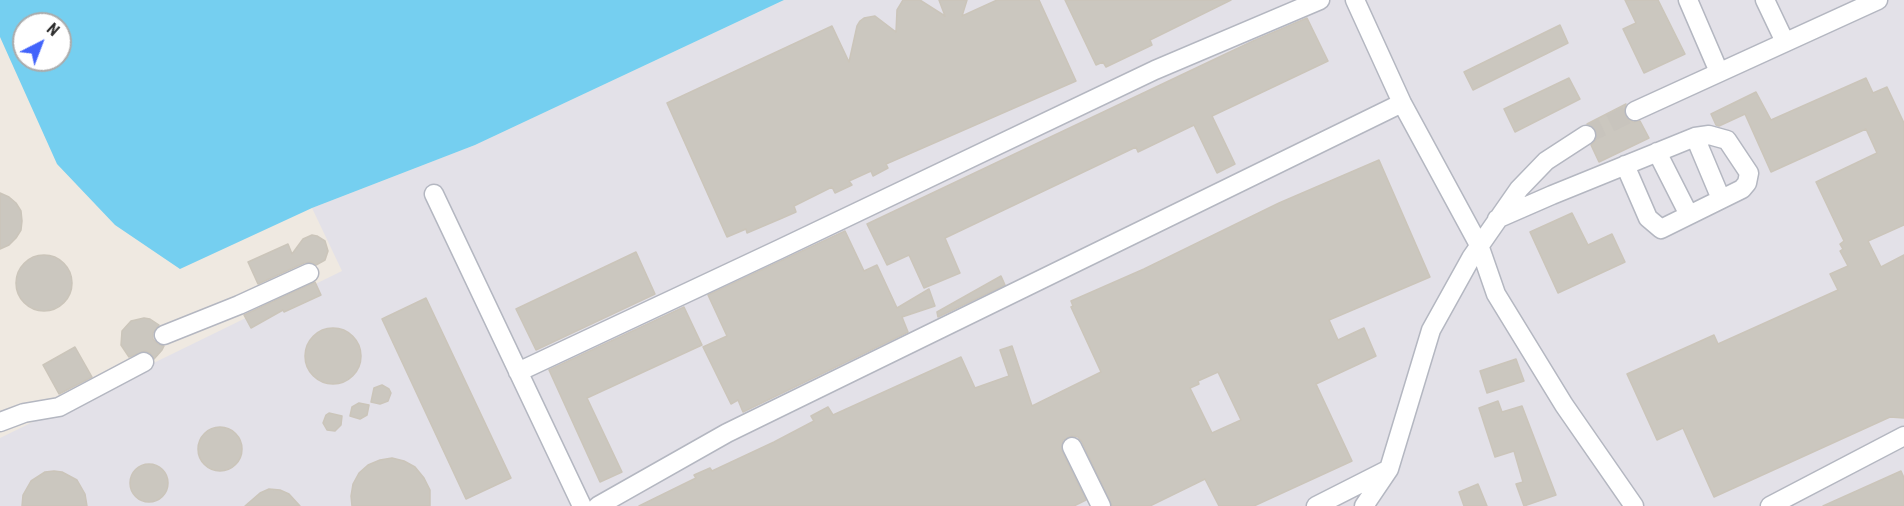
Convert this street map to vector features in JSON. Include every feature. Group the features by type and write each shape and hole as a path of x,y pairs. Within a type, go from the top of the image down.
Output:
{"street":[{"path":"518,372 1155,70 1320,0"},
{"path":"1355,0 1402,103 1479,245 1496,294 1564,405 1634,506"},
{"path":"1688,0 1719,72"},
{"path":"1765,0 1785,42"},
{"path":"1635,111 1878,0"},
{"path":"598,506 727,433 1402,103"},
{"path":"1364,506 1389,469 1431,330 1479,245 1519,189 1546,161 1586,135"},
{"path":"1497,219 1625,165 1695,137 1709,135 1727,140 1749,173 1747,183 1742,189 1661,229 1648,218 1625,165"},
{"path":"1695,137 1721,200"},
{"path":"1657,152 1689,216"},
{"path":"434,194 582,506"},
{"path":"164,335 239,305 309,273"},
{"path":"0,422 24,413 59,407 144,362"},
{"path":"1770,506 1904,436"},
{"path":"1072,447 1101,506"},
{"path":"1316,506 1389,469"}],"shaded area":[{"path":"784,0 1904,0 1904,506 0,506 0,438 342,271 312,208 475,145"}],"water":[{"path":"0,0 784,0 475,145 312,208 180,269 115,225 57,164 16,72 72,72 72,12 12,12 12,64 0,37"}],"building":[{"path":"903,0 920,0 945,16 939,0 967,0 962,16 997,0 1039,0 1076,81 886,164 888,168 873,176 871,171 849,181 852,185 835,193 832,187 794,206 796,212 747,233 746,229 727,237 667,103 832,26 849,62 860,21 875,16 896,32 897,10"},
{"path":"1065,0 1231,0 1150,40 1152,45 1106,67 1103,62 1096,65"},
{"path":"1625,0 1658,0 1685,54 1644,73 1623,29 1636,23"},
{"path":"1307,18 1328,61 1212,116 1235,164 1217,173 1194,125 1138,152 1136,147 945,238 960,273 924,288 909,255 887,265 867,224 1253,41"},
{"path":"1560,25 1568,43 1473,90 1464,72"},
{"path":"1569,78 1580,99 1515,132 1504,109"},
{"path":"1866,78 1873,93 1887,87 1904,123 1904,225 1868,241 1881,267 1904,255 1904,418 1890,417 1714,497 1683,428 1657,440 1627,374 1714,335 1718,344 1838,290 1830,274 1848,266 1840,251 1843,249 1840,244 1844,241 1816,182 1877,153 1866,129 1771,172 1745,114 1719,126 1716,125 1711,114 1756,92 1771,120"},
{"path":"1626,104 1625,116 1633,122 1640,121 1649,138 1599,162 1591,145 1596,140 1596,129 1587,124"},
{"path":"1379,160 1430,277 1329,320 1338,340 1364,328 1376,356 1316,384 1352,461 1254,506 1219,506 1205,479 1150,506 1112,506 1082,442 1078,437 1072,436 1063,440 1062,451 1086,500 1074,506 639,506 696,478 694,475 710,468 712,471 774,442 814,421 811,416 828,407 833,415 961,357 975,388 1009,376 1000,350 1012,346 1032,406 1101,372 1071,307 1073,306 1071,301 1144,269 1279,203","holes":["1218,372 1241,420 1212,433 1190,388 1199,384 1198,381"]},
{"path":"0,193 16,203 21,211 22,221 21,230 16,238 9,245 0,249"},
{"path":"1572,213 1588,245 1612,234 1625,262 1558,293 1530,232"},
{"path":"845,231 864,271 877,265 897,308 929,289 935,306 902,317 908,332 743,412 738,400 731,404 703,347 727,336 708,295"},
{"path":"312,235 325,241 328,251 325,260 316,265 311,262 304,263 258,284 248,262 288,244 292,254 303,239"},
{"path":"636,252 655,294 536,350 516,309"},
{"path":"38,255 50,255 60,259 68,267 72,283 68,299 60,307 50,311 38,311 28,307 20,299 16,289 16,277 20,267 28,259"},
{"path":"1001,276 1005,285 938,317 937,312"},
{"path":"315,282 321,295 284,312 283,310 251,328 244,315"},
{"path":"426,298 511,478 466,499 382,319"},
{"path":"684,307 702,345 587,398 622,472 600,482 549,370"},
{"path":"144,318 159,325 153,333 153,339 164,346 154,359 150,353 145,351 129,357 121,345 122,331 131,321"},
{"path":"333,328 344,330 353,336 359,345 361,356 359,367 353,376 344,382 333,384 322,382 313,376 307,367 305,356 307,345 313,336 322,330"},
{"path":"75,347 92,377 59,394 43,365"},
{"path":"1516,359 1524,381 1487,393 1480,371"},
{"path":"382,385 391,393 388,401 380,404 371,402 374,388"},
{"path":"1498,401 1502,412 1522,406 1556,495 1524,506 1516,484 1523,482 1514,451 1495,457 1479,408"},
{"path":"359,403 369,405 367,415 360,419 350,416 352,407"},
{"path":"329,413 342,416 341,425 335,431 327,430 323,423"},
{"path":"220,427 236,433 242,449 236,465 220,471 204,465 198,449 204,433"},
{"path":"392,458 415,467 424,478 430,490 430,506 352,506 353,484 359,473 368,465"},
{"path":"149,464 162,470 168,483 162,496 149,502 136,496 130,483 136,470"},
{"path":"1901,471 1904,478 1904,506 1823,506"},
{"path":"45,472 62,472 77,480 85,494 87,506 22,506 23,495 31,481"},
{"path":"1478,484 1487,506 1464,506 1459,492"},
{"path":"269,489 289,494 300,506 245,506 260,493"}],"tunnel":[{"path":"1586,135 1635,111"}]}
